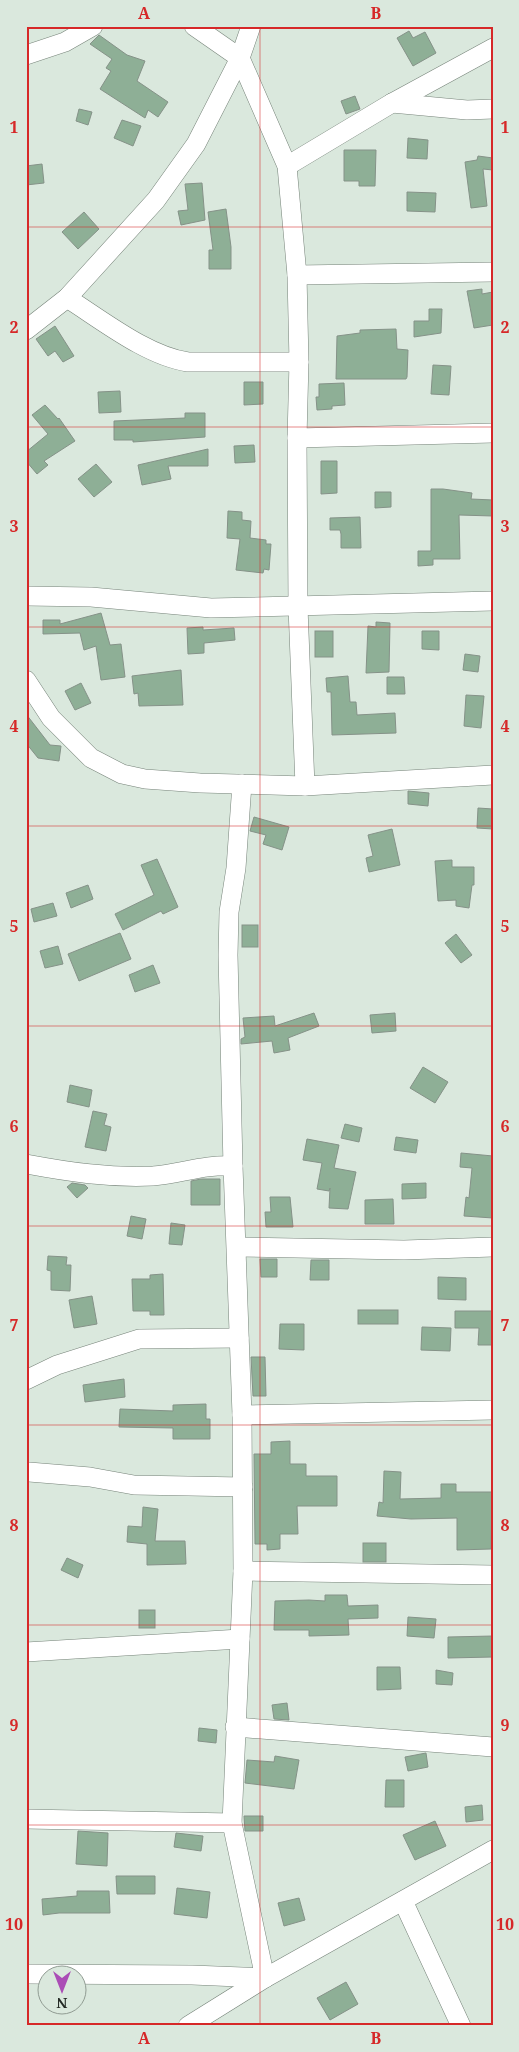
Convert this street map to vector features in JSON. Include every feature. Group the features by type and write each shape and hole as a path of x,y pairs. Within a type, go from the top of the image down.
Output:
{"street":[{"path":"26,55 65,42 93,26"},
{"path":"194,26 240,58 287,166 297,275 300,362 297,438 298,607 304,786"},
{"path":"26,330 67,298 156,200 196,144 240,58 252,26"},
{"path":"287,166 392,103 493,48"},
{"path":"392,103 467,110 493,109"},
{"path":"297,275 493,272"},
{"path":"67,298 150,350 170,360 188,362 300,362"},
{"path":"297,438 493,432"},
{"path":"26,596 91,597 211,608 493,601"},
{"path":"29,688 51,718 91,758 107,768 122,774 145,779 200,783 304,786 493,775"},
{"path":"242,784 236,868 230,912 228,955 243,1487 243,1572 232,1823 265,1978"},
{"path":"26,1164 96,1176 126,1177 156,1176 218,1165 233,1166"},
{"path":"237,1246 404,1250 493,1247"},
{"path":"26,1380 58,1365 139,1339 239,1338"},
{"path":"242,1414 493,1410"},
{"path":"29,1472 90,1477 134,1485 243,1487"},
{"path":"243,1572 493,1575"},
{"path":"26,1652 240,1640"},
{"path":"235,1727 493,1747"},
{"path":"26,1820 232,1823"},
{"path":"188,2026 265,1978 493,1850"},
{"path":"403,1901 461,2026"},
{"path":"26,1974 192,1975 265,1978"}],"building":[{"path":"409,31 413,38 425,32 436,53 413,66 397,38"},
{"path":"99,35 127,55 145,61 137,81 168,102 158,117 148,110 145,118 100,89 111,71 106,68 112,59 90,44"},
{"path":"355,96 360,109 346,114 341,101"},
{"path":"79,109 92,112 88,125 76,121"},
{"path":"122,120 141,126 133,146 114,138"},
{"path":"408,138 428,140 427,159 407,158"},
{"path":"344,150 376,150 375,186 359,186 359,181 344,181"},
{"path":"478,156 493,158 493,170 483,169 487,206 471,208 465,162 477,160"},
{"path":"42,164 44,183 26,185 26,166"},
{"path":"202,183 205,220 181,225 178,211 188,210 185,184"},
{"path":"407,192 436,193 435,212 407,211"},
{"path":"226,209 231,247 231,269 209,269 209,250 213,250 208,212"},
{"path":"84,212 99,229 78,249 62,232"},
{"path":"482,289 482,294 493,292 493,325 474,328 467,291"},
{"path":"429,309 442,309 441,333 414,337 414,321 429,321"},
{"path":"55,326 74,356 63,362 55,351 48,356 36,339"},
{"path":"396,329 397,349 408,350 406,379 336,379 337,336 360,333 360,330"},
{"path":"433,365 451,366 449,395 431,394"},
{"path":"244,382 263,382 263,404 244,405"},
{"path":"344,383 345,405 332,406 332,409 317,410 316,397 319,397 319,384"},
{"path":"120,391 121,412 99,413 98,392"},
{"path":"45,405 59,418 75,441 44,461 48,465 37,474 26,461 26,452 48,434 32,415"},
{"path":"185,413 205,413 205,437 133,442 133,440 114,440 114,421 185,418"},
{"path":"254,445 255,462 235,463 234,446"},
{"path":"208,449 208,466 168,466 171,479 142,485 138,465"},
{"path":"321,461 337,461 337,493 321,494"},
{"path":"96,464 112,482 94,497 78,479"},
{"path":"431,489 472,493 471,499 493,500 493,516 459,515 460,559 433,559 433,565 418,566 418,551 431,551"},
{"path":"375,492 391,492 391,507 375,508"},
{"path":"228,511 242,512 242,520 251,521 250,538 266,540 266,544 271,544 269,570 264,569 263,573 236,570 240,539 227,538"},
{"path":"360,517 361,548 341,548 340,530 330,530 330,518"},
{"path":"101,613 110,645 121,644 125,677 101,680 96,646 84,650 80,633 43,634 43,620 60,620 60,624"},
{"path":"376,622 390,623 389,672 366,673 368,626 376,627"},
{"path":"203,627 203,630 234,628 235,640 204,643 204,653 188,654 187,628"},
{"path":"315,631 333,631 333,657 315,657"},
{"path":"422,631 439,631 439,650 422,649"},
{"path":"465,654 480,656 478,672 463,670"},
{"path":"181,670 183,705 139,706 138,693 134,694 132,676"},
{"path":"348,676 350,702 356,702 357,715 395,713 396,733 332,735 331,692 327,692 326,678"},
{"path":"387,677 404,677 405,694 387,694"},
{"path":"81,683 91,703 75,710 65,691"},
{"path":"466,695 484,696 481,728 464,726"},
{"path":"26,714 50,745 61,746 59,761 38,758 26,743"},
{"path":"408,791 429,793 428,806 408,804"},
{"path":"478,808 493,809 493,829 477,828"},
{"path":"254,817 289,827 282,850 263,844 266,835 250,831"},
{"path":"392,829 400,865 369,872 366,858 373,856 368,835"},
{"path":"157,859 178,907 163,914 161,911 123,930 115,914 154,895 141,865"},
{"path":"452,860 452,867 474,867 474,885 472,885 469,908 456,906 456,900 438,901 435,861"},
{"path":"88,885 93,899 71,908 66,893"},
{"path":"53,903 57,916 34,922 31,909"},
{"path":"242,925 258,925 258,947 242,947"},
{"path":"120,933 131,959 79,981 68,954"},
{"path":"456,934 472,955 461,963 445,943"},
{"path":"58,946 63,964 45,968 40,951"},
{"path":"153,965 160,983 135,992 129,975"},
{"path":"314,1013 319,1026 288,1038 290,1050 274,1053 272,1041 241,1044 241,1039 245,1037 243,1018 274,1016 275,1026"},
{"path":"395,1013 396,1031 372,1033 370,1015"},
{"path":"423,1067 448,1082 435,1103 410,1088"},
{"path":"70,1085 92,1090 89,1107 67,1102"},
{"path":"93,1111 107,1114 104,1125 111,1127 106,1151 85,1147"},
{"path":"345,1124 362,1128 359,1142 341,1138"},
{"path":"396,1137 418,1140 416,1153 394,1150"},
{"path":"307,1139 339,1145 334,1168 356,1172 348,1209 329,1208 330,1188 329,1191 317,1189 322,1163 303,1160"},
{"path":"461,1153 493,1156 493,1218 464,1216 466,1197 469,1198 472,1168 460,1167"},
{"path":"220,1179 220,1205 191,1205 191,1181"},
{"path":"72,1183 85,1185 88,1188 77,1198 67,1187"},
{"path":"426,1183 426,1198 402,1199 402,1184"},
{"path":"270,1197 290,1197 293,1227 266,1227 265,1212 271,1212"},
{"path":"393,1199 394,1224 365,1224 365,1200"},
{"path":"131,1216 146,1219 142,1239 127,1236"},
{"path":"171,1223 185,1225 182,1245 169,1244"},
{"path":"48,1256 67,1257 66,1265 71,1265 70,1291 51,1290 51,1271 47,1270"},
{"path":"260,1259 277,1259 277,1277 261,1277"},
{"path":"311,1260 329,1260 329,1280 310,1280"},
{"path":"163,1274 164,1315 150,1315 150,1311 133,1311 132,1279 150,1279 150,1275"},
{"path":"438,1277 466,1278 466,1300 438,1299"},
{"path":"92,1296 97,1324 74,1328 69,1300"},
{"path":"358,1310 398,1310 398,1324 358,1324"},
{"path":"455,1311 493,1311 493,1345 478,1345 479,1328 455,1328"},
{"path":"280,1324 304,1324 304,1350 279,1349"},
{"path":"422,1327 451,1328 450,1351 421,1350"},
{"path":"251,1357 265,1357 266,1396 253,1396"},
{"path":"124,1379 125,1397 85,1402 83,1385"},
{"path":"206,1404 206,1419 210,1419 210,1439 173,1439 173,1428 119,1427 120,1409 173,1411 173,1405"},
{"path":"290,1441 290,1464 306,1464 306,1476 337,1476 337,1506 297,1506 298,1534 280,1534 280,1549 267,1550 267,1544 255,1544 254,1454 271,1454 271,1442"},
{"path":"384,1471 401,1472 400,1499 441,1498 441,1484 456,1484 456,1492 492,1492 491,1549 457,1550 457,1518 411,1519 377,1516 379,1502 383,1503"},
{"path":"143,1507 158,1509 155,1541 185,1541 186,1564 147,1565 147,1544 127,1542 128,1526 142,1527"},
{"path":"363,1543 386,1543 386,1562 363,1562"},
{"path":"67,1558 83,1565 78,1578 61,1570"},
{"path":"325,1595 347,1595 348,1606 378,1605 378,1618 348,1619 349,1635 309,1636 309,1630 274,1630 275,1601 325,1601"},
{"path":"139,1610 155,1610 155,1628 139,1628"},
{"path":"408,1617 436,1619 434,1638 407,1636"},
{"path":"493,1636 493,1657 448,1658 448,1637"},
{"path":"377,1667 400,1667 401,1689 377,1690"},
{"path":"436,1670 453,1673 452,1685 436,1684"},
{"path":"287,1703 289,1720 274,1719 272,1705"},
{"path":"199,1728 217,1730 216,1743 198,1741"},
{"path":"426,1753 428,1767 408,1771 405,1757"},
{"path":"275,1756 299,1760 294,1789 245,1783 247,1760 274,1762"},
{"path":"386,1780 404,1780 404,1807 385,1807"},
{"path":"482,1805 483,1820 466,1822 465,1807"},
{"path":"244,1816 263,1816 263,1831 245,1831"},
{"path":"435,1821 446,1846 415,1860 403,1835"},
{"path":"78,1831 108,1833 107,1866 76,1864"},
{"path":"176,1833 203,1836 201,1851 174,1847"},
{"path":"116,1876 155,1876 155,1894 117,1894"},
{"path":"177,1888 210,1892 207,1918 174,1914"},
{"path":"77,1891 109,1891 110,1913 59,1913 43,1915 42,1899 77,1896"},
{"path":"299,1898 305,1920 284,1926 278,1903"},
{"path":"346,1982 358,2004 330,2020 317,1998"}]}
